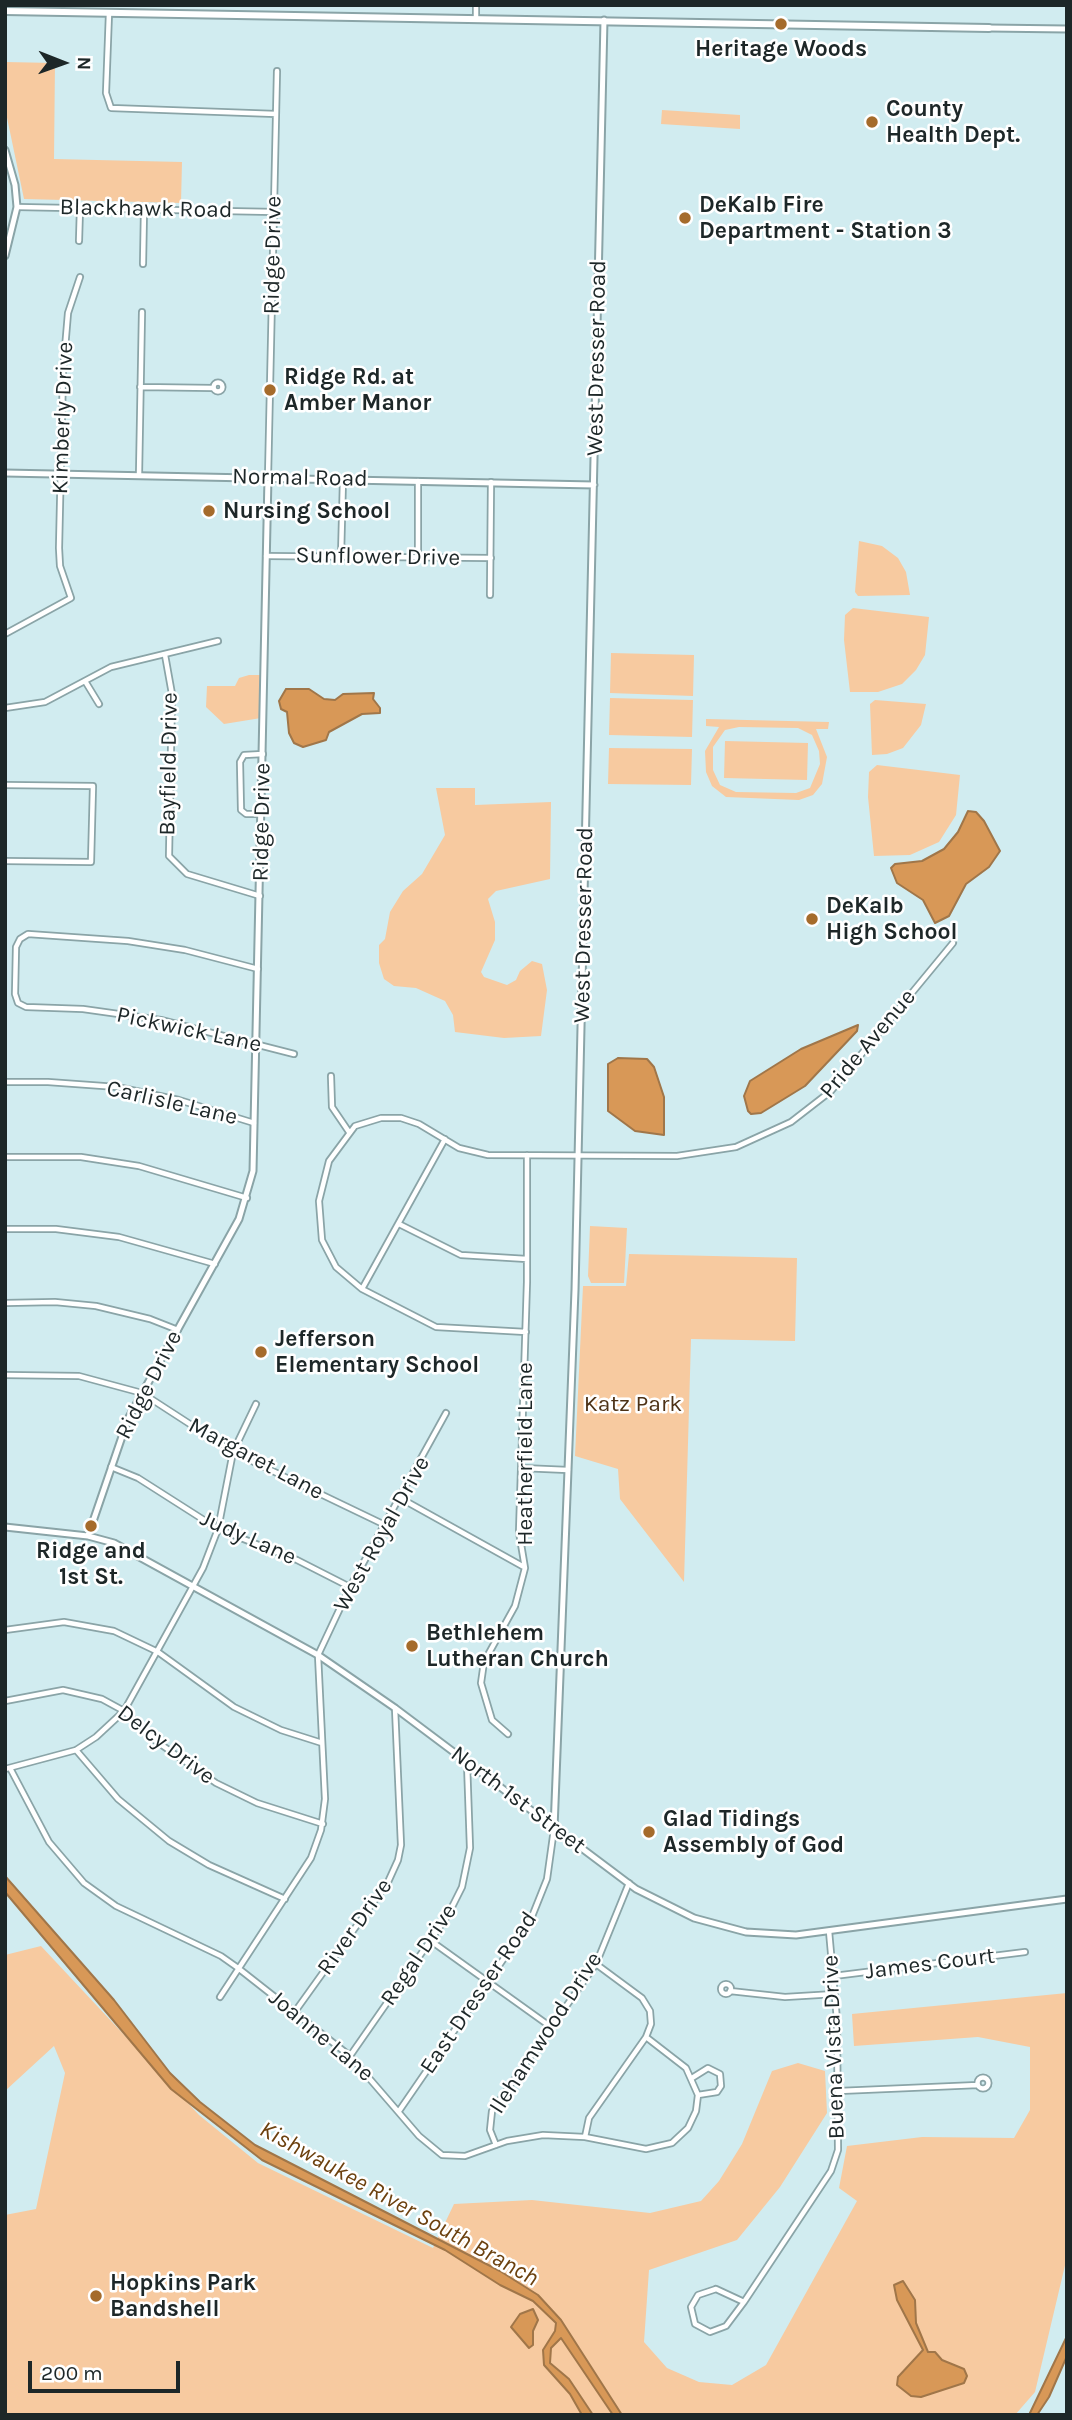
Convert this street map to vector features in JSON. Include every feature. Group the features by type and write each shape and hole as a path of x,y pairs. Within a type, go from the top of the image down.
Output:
{"main road":[{"path":"5,11 989,28"}],"street":[{"path":"476,5 476,18"},
{"path":"109,13 107,101 114,110 276,114"},
{"name":"West Dresser Road","path":"554,1829 578,1154 604,20"},
{"path":"989,28 1067,29"},
{"name":"Ridge Drive","path":"88,1536 110,1466 142,1393 215,1265 247,1198 254,1165 277,71"},
{"path":"5,150 15,185 16,207 5,256"},
{"name":"Blackhawk Road","path":"16,207 275,212"},
{"path":"79,241 80,208"},
{"path":"143,264 144,210"},
{"name":"Kimberly Drive","path":"5,634 71,598 59,560 65,327 80,277"},
{"path":"139,475 142,312"},
{"path":"141,387 213,388"},
{"name":"Normal Road","path":"5,473 594,485"},
{"path":"341,556 342,479"},
{"path":"418,481 418,558"},
{"path":"490,595 491,482"},
{"name":"Sunflower Drive","path":"266,556 491,558"},
{"path":"5,708 45,702 111,667 218,641"},
{"name":"Bayfield Drive","path":"165,655 172,694 169,856 187,874 260,896"},
{"path":"85,681 99,704"},
{"path":"262,814 246,814 241,810 240,762 244,755 263,754"},
{"path":"5,785 93,786 91,862 5,861"},
{"name":"Pickwick Lane","path":"258,969 185,950 95,937 28,934 20,939 16,947 15,994 21,1006 83,1009 174,1023 294,1054"},
{"name":"Pride Avenue","path":"349,1132 363,1122 392,1118 419,1124 478,1154 700,1155 749,1143 806,1112 831,1091 953,943"},
{"path":"331,1076 332,1107 349,1132 325,1171 318,1221 331,1258 362,1289 436,1327 526,1332"},
{"name":"Carlisle Lane","path":"5,1082 117,1087 190,1102 254,1124"},
{"path":"362,1289 445,1139"},
{"name":"Heatherfield Lane","path":"508,1734 492,1720 481,1682 491,1647 515,1606 525,1568 519,1532 526,1332 527,1155"},
{"path":"5,1157 59,1156 130,1164 193,1179 247,1198"},
{"path":"399,1224 461,1255 527,1259"},
{"path":"5,1229 56,1229 119,1237 215,1265"},
{"path":"5,1303 55,1302 96,1307 149,1319 178,1330"},
{"name":"Margaret Lane","path":"5,1375 79,1376 142,1393 233,1452 385,1525"},
{"path":"8,1769 76,1750 96,1737 124,1711 193,1587 218,1529 233,1452 256,1404"},
{"name":"West Royal Drive","path":"318,1655 351,1587 446,1413"},
{"name":"Judy Lane","path":"110,1466 155,1488 218,1529 298,1560 351,1587"},
{"path":"522,1468 568,1470"},
{"path":"400,1498 525,1568"},
{"name":"North 1st Street","path":"5,1527 88,1536 124,1548 318,1655 395,1708 629,1883 673,1910 714,1925 771,1934 828,1931 1067,1899"},
{"path":"5,1630 44,1623 80,1623 114,1630 158,1652 234,1707 271,1725 322,1743"},
{"path":"220,1997 311,1858 323,1824 325,1799 318,1655"},
{"name":"Delcy Drive","path":"5,1701 45,1691 70,1691 102,1699 124,1711 156,1741 216,1783 257,1803 323,1824"},
{"name":"River Drive","path":"294,2013 388,1882 398,1860 401,1845 395,1708"},
{"path":"76,1750 118,1799 169,1841 218,1870 285,1899"},
{"name":"Regal Drive","path":"350,2056 454,1906 466,1873 470,1836 467,1762"},
{"name":"Joanne Lane","path":"8,1769 49,1842 84,1882 116,1906 211,1951 238,1968 350,2056 426,2144 442,2155 465,2156 496,2145 542,2135 585,2137 646,2148 662,2147 688,2128 694,2117 698,2095"},
{"name":"East Dresser Road","path":"399,2111 525,1929 539,1903 551,1865 554,1829"},
{"name":"Ilehamwood Drive","path":"496,2145 490,2130 492,2111 596,1964 629,1883"},
{"name":"Buena Vista Drive","path":"744,2302 720,2290 706,2290 695,2298 691,2316 702,2329 719,2331 729,2323 744,2302 834,2163 839,2143 835,1994 828,1931"},
{"path":"431,1941 551,2027"},
{"name":"James Court","path":"834,1976 1025,1952"},
{"path":"585,2137 589,2118 646,2037 651,2020 646,2003 596,1964"},
{"path":"730,1991 785,1997 835,1994"},
{"path":"646,2037 681,2062 692,2078 698,2095 717,2092 721,2086 720,2074 708,2068 692,2078"},
{"path":"839,2091 978,2085"}],"green space":[{"path":"5,62 55,63 54,159 182,162 181,203 24,199 5,108"},
{"path":"662,110 740,115 740,129 661,124"},
{"path":"859,541 882,546 898,558 906,572 910,595 858,596 855,592"},
{"path":"853,608 929,617 925,655 916,670 902,684 878,692 850,692 844,640 845,615"},
{"path":"611,653 694,655 693,696 610,693"},
{"path":"262,675 261,718 224,724 206,707 207,686 235,686 239,678"},
{"path":"610,698 693,700 692,737 609,735"},
{"path":"875,700 926,704 921,725 903,748 887,754 872,755 870,704"},
{"path":"706,719 829,722 828,729 816,729 827,757 822,784 813,795 799,800 726,797 712,786 706,772 705,751 719,727 706,726","holes":["739,727 798,728 812,735 819,751 820,764 810,788 796,793 736,792 720,785 713,770 713,747 725,730"]},
{"path":"725,741 808,743 807,780 724,778"},
{"path":"609,748 692,749 691,785 608,784"},
{"path":"877,765 960,775 956,815 939,842 910,855 874,856 868,797 869,772"},
{"path":"436,788 475,788 475,805 551,802 550,879 496,891 488,899 495,922 495,940 481,972 484,977 507,985 516,980 520,971 532,961 542,964 547,990 541,1036 504,1038 455,1032 453,1015 445,1001 416,988 394,986 384,979 379,963 379,945 385,939 390,912 403,891 422,874 445,835"},
{"path":"590,1226 627,1228 624,1283 591,1283 588,1276"},
{"name":"Katz Park","path":"629,1254 797,1258 795,1341 691,1339 684,1582 620,1499 618,1469 575,1456 583,1286 626,1286"},
{"path":"41,1946 199,2115 258,2163 433,2248 454,2204 532,2200 650,2213 701,2201 719,2181 742,2144 772,2071 798,2063 825,2071 827,2113 780,2187 737,2240 649,2270 644,2342 667,2368 699,2382 732,2385 766,2365 857,2201 839,2188 847,2146 922,2137 1014,2138 1030,2110 1030,2047 978,2037 854,2046 852,2014 1067,1993 1067,2257 1035,2392 1015,2415 5,2415 5,2215 36,2209 65,2073 54,2046 5,2091 5,1955"}],"shaded area":[{"path":"286,689 309,689 324,699 335,700 343,694 374,693 373,699 380,708 380,713 362,714 329,732 326,740 303,747 294,743 289,733 287,712 281,709 279,701"},
{"path":"968,811 976,812 984,821 1000,851 989,867 966,884 949,916 935,923 923,900 897,883 891,868 895,864 922,861 944,849 958,832"},
{"path":"858,1025 857,1031 805,1086 761,1113 751,1114 748,1111 744,1096 750,1081 801,1049"},
{"path":"618,1058 647,1059 654,1067 664,1097 664,1135 635,1131 608,1111 608,1064"},
{"path":"5,1876 114,2000 170,2073 200,2102 255,2145 500,2271 538,2295 561,2320 622,2415 613,2415 561,2338 551,2348 550,2363 569,2379 593,2415 582,2415 570,2394 544,2365 543,2350 555,2331 556,2323 533,2301 500,2285 445,2250 262,2160 171,2089 5,1892"},
{"path":"903,2281 915,2300 916,2323 928,2352 935,2352 942,2360 964,2369 967,2376 964,2383 921,2397 911,2396 897,2385 898,2377 923,2350 897,2300 894,2285"},
{"path":"533,2309 538,2320 533,2331 533,2345 529,2348 511,2327 520,2314"},
{"path":"1067,2336 1067,2356 1049,2397 1037,2415 1029,2415"}],"place":[{"name":"Heritage Woods","path":"781,24"},
{"name":"County Health Dept.","path":"872,122"},
{"name":"DeKalb Fire Department - Station 3","path":"685,218"},
{"name":"Ridge Rd. at Amber Manor","path":"270,390"},
{"name":"Nursing School","path":"209,511"},
{"name":"DeKalb High School","path":"812,919"},
{"name":"Jefferson Elementary School","path":"261,1352"},
{"name":"Ridge and 1st St.","path":"91,1526"},
{"name":"Bethlehem Lutheran Church","path":"412,1646"},
{"name":"Glad Tidings Assembly of God","path":"649,1832"},
{"name":"Hopkins Park Bandshell","path":"96,2296"}],"water label":[{"name":"Kishwaukee River South Branch","path":"399,2204"}]}
